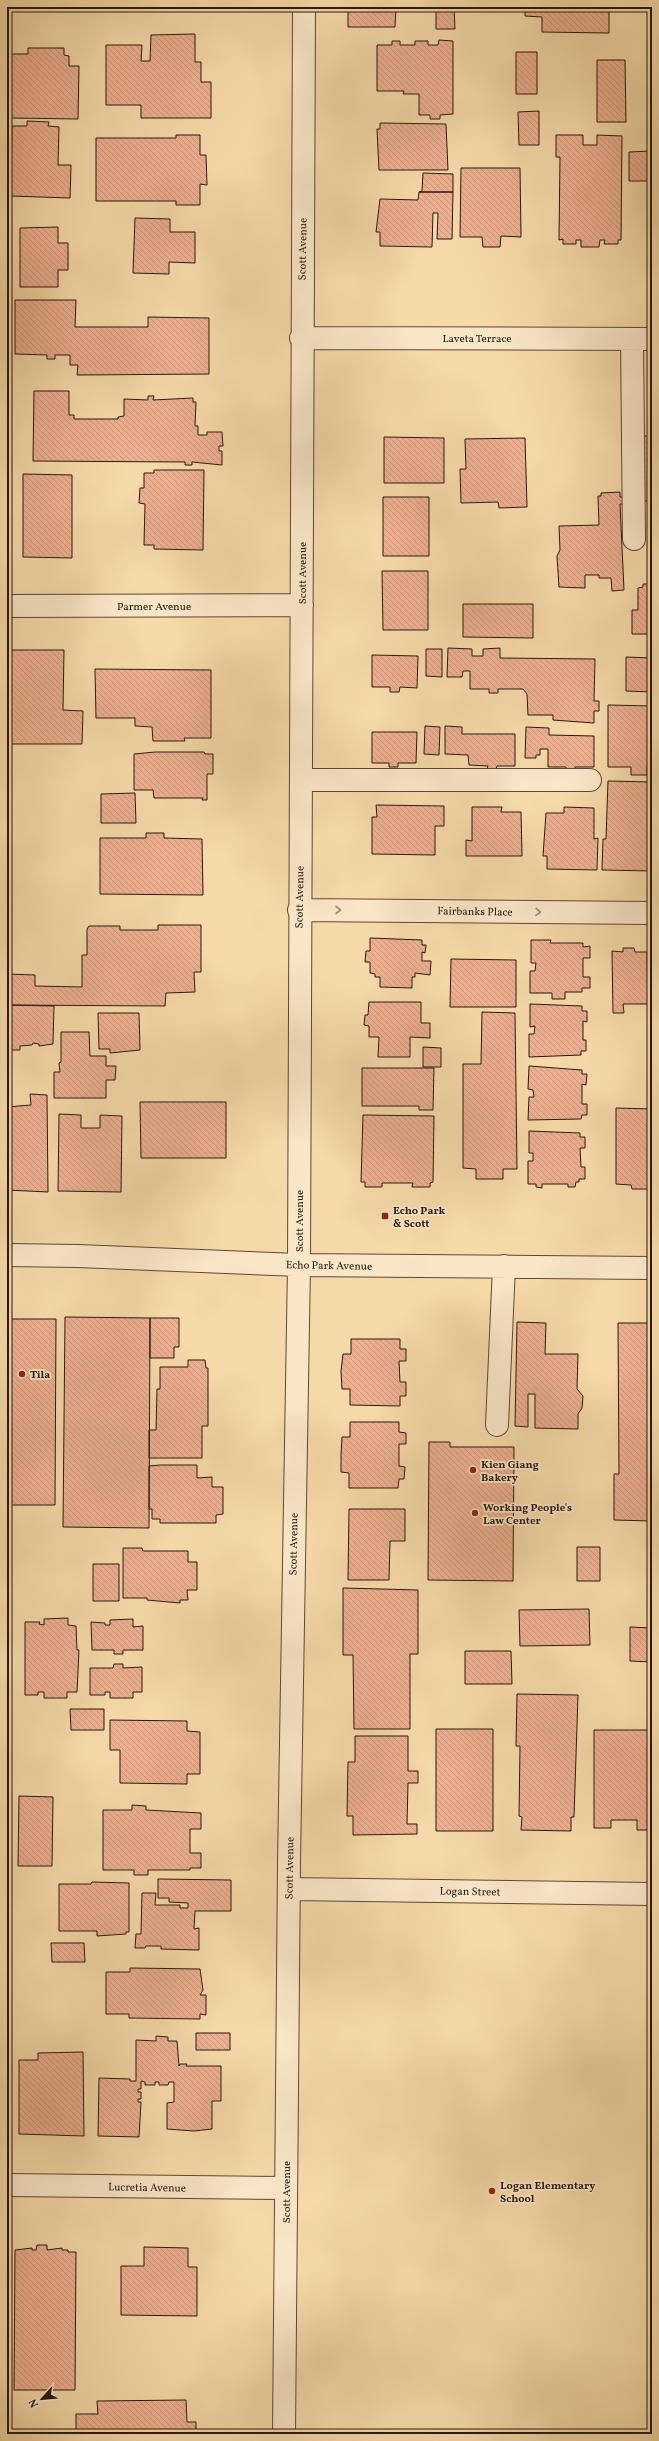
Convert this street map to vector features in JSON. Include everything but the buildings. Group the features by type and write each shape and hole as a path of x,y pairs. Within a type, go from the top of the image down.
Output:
{"street":[{"name":"Scott Avenue","path":"284,2434 288,1889 299,1265 299,910 302,780 301,338 304,7"},
{"name":"Laveta Terrace","path":"301,338 642,339"},
{"path":"634,539 642,339"},
{"name":"Parmer Avenue","path":"7,606 302,605"},
{"path":"302,780 590,780"},
{"name":"Fairbanks Place","path":"299,910 652,913"},
{"name":"Echo Park Avenue","path":"7,1256 78,1256 299,1265 652,1268"},
{"path":"497,1425 504,1266"},
{"name":"Logan Street","path":"288,1889 652,1894"},
{"name":"Lucretia Avenue","path":"7,2185 286,2188"}],"place":[{"name":"Echo Park & Scott","path":"385,1216"},
{"name":"Tila","path":"22,1374"},
{"name":"Kien Giang Bakery","path":"473,1470"},
{"name":"Working People's Law Center","path":"475,1513"},
{"name":"Logan Elementary School","path":"492,2191"}]}
